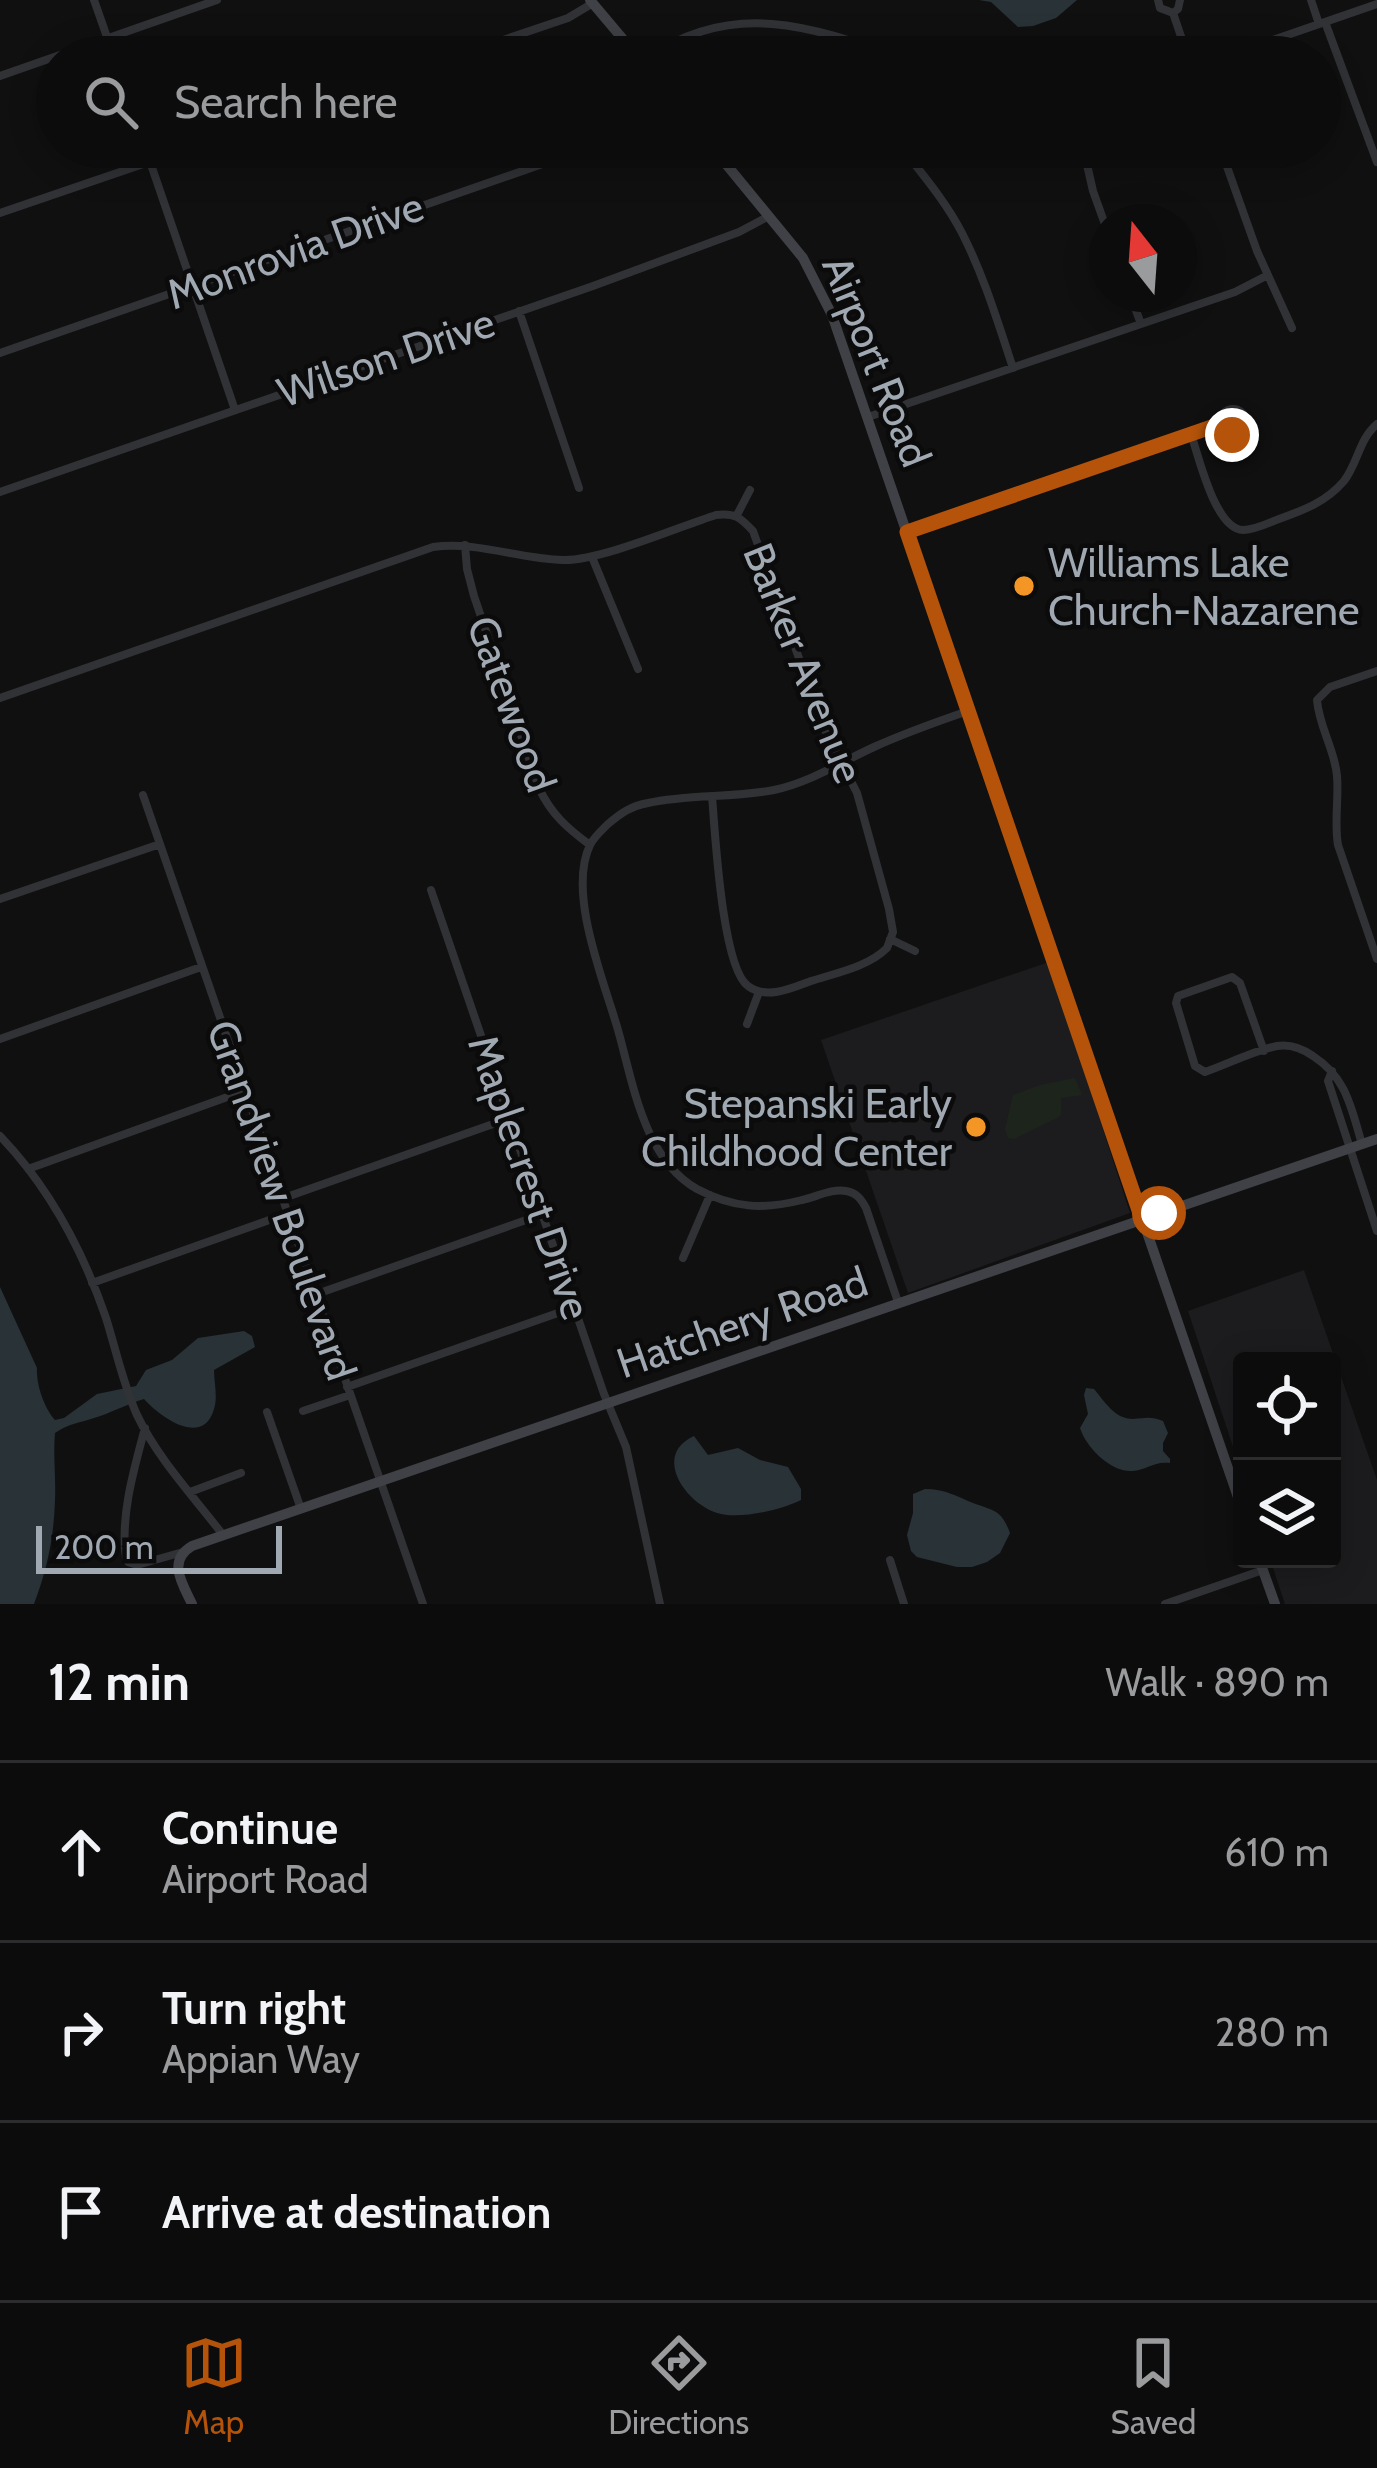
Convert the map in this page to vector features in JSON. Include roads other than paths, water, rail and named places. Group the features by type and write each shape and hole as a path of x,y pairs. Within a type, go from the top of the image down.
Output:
{"street":[{"path":"94,0 106,36"},
{"path":"113,36 217,0"},
{"path":"1158,0 1160,8 1173,14 1181,36"},
{"path":"1173,14 1180,0"},
{"path":"1311,0 1327,36"},
{"path":"515,36 568,18 592,2 620,36"},
{"path":"1285,36 1377,4"},
{"path":"679,36 757,18 788,21 832,36"},
{"path":"0,76 36,63"},
{"path":"1341,71 1377,162"},
{"path":"0,213 132,168"},
{"path":"152,168 235,410"},
{"name":"Monrovia Drive","path":"0,353 531,168"},
{"name":"Airport Road","path":"730,168 803,258 822,290 1233,1483"},
{"path":"919,168 961,230 1013,368"},
{"path":"1088,168 1098,204"},
{"path":"1228,168 1292,328"},
{"name":"Wilson Drive","path":"0,492 519,311 739,232 770,216"},
{"path":"868,417 1235,292 1268,275"},
{"path":"519,311 579,488"},
{"path":"1137,312 1141,324"},
{"path":"907,532 1220,424"},
{"path":"1191,434 1222,517 1233,528 1246,530 1326,499 1347,478 1362,441 1377,424"},
{"path":"736,515 750,490"},
{"name":"Barker Avenue","path":"0,698 433,547 465,545 566,561 716,514 736,515 753,531 825,730 857,793 889,909 890,939"},
{"name":"Gatewood","path":"465,545 474,596 539,788 564,826 590,845"},
{"path":"592,556 638,669"},
{"path":"1377,671 1330,687 1317,700 1337,771 1338,845 1377,959"},
{"path":"898,1302 866,1208 852,1192 732,1205 687,1183 664,1159 643,1114 585,911 583,875 590,845 600,831 633,807 804,782 872,748 968,711"},
{"name":"Grandview Boulevard","path":"143,795 423,1604"},
{"path":"712,796 722,898 735,962 746,986 759,992 782,991 862,964 882,954 890,939 915,951"},
{"path":"0,899 160,844"},
{"name":"Maplecrest Drive","path":"431,890 626,1448 660,1604"},
{"path":"0,1039 202,967"},
{"path":"1264,1051 1240,983 1232,977 1178,996 1195,1066 1205,1072 1264,1051 1280,1045 1307,1052 1340,1078 1377,1231"},
{"path":"747,1024 759,992"},
{"path":"28,1169 244,1091"},
{"path":"281,1199 510,1118"},
{"path":"0,1136 71,1234 145,1428 223,1535"},
{"name":"Hatchery Road","path":"183,1552 1377,1139"},
{"path":"683,1258 710,1195"},
{"path":"92,1283 286,1214"},
{"path":"314,1294 543,1214"},
{"path":"303,1412 575,1306"},
{"path":"267,1412 301,1509"},
{"path":"145,1428 132,1478 126,1558 137,1565 183,1552"},
{"path":"190,1492 242,1473"},
{"path":"183,1552 178,1568 192,1604"},
{"path":"890,1560 904,1604"},
{"path":"1165,1604 1254,1568"},
{"path":"1262,1568 1275,1604"}],"place":[{"name":"Williams Lake Church-Nazarene","path":"1024,586"},
{"name":"Stepanski Early Childhood Center","path":"976,1127"}]}
